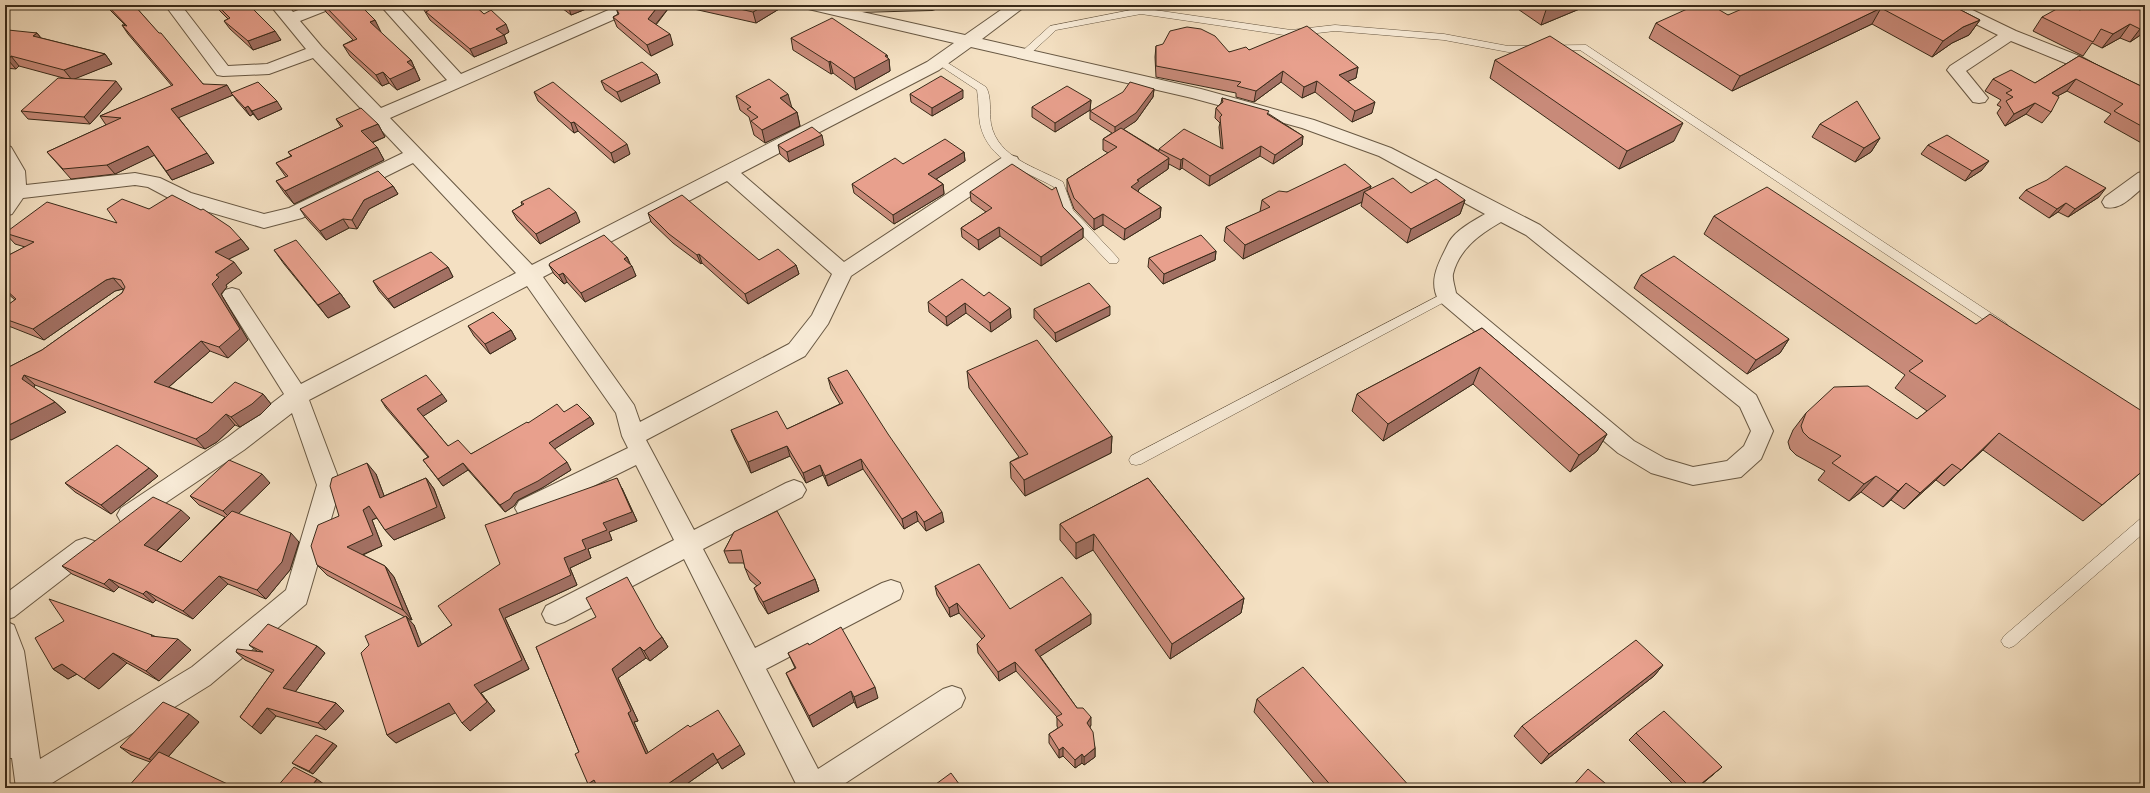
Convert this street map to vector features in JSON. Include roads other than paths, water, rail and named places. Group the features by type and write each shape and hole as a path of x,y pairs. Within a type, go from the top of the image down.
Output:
{"main road":[{"path":"816,5 856,8 932,5"}],"street":[{"path":"173,5 223,71 269,69 316,51"},
{"path":"284,12 327,5"},
{"path":"388,5 458,81"},
{"path":"378,116 634,5"},
{"path":"810,5 1195,93 1308,124 1385,152 1500,214 1533,230 1748,401 1762,431 1753,452 1733,470 1693,476 1660,466 1626,447 1446,296 1443,275 1459,242 1479,226 1500,214"},
{"path":"5,609 164,488 270,420 297,396 729,173 940,61 1019,5"},
{"path":"1949,5 2010,35 2076,61 2145,98"},
{"path":"284,12 316,51 530,275 626,411 637,444 813,788 952,698"},
{"path":"1978,98 1956,70 2010,35"},
{"path":"5,151 16,171 16,192 5,209"},
{"path":"16,192 135,178 153,182 185,198 264,221 295,213 415,154"},
{"path":"527,508 797,350 820,319 843,272 1010,161"},
{"path":"729,173 843,272"},
{"path":"2112,202 2145,177"},
{"path":"5,633 11,650 15,745 30,784 201,676 297,596 329,485 297,396 232,295"},
{"path":"555,614 794,490"},
{"path":"749,664 890,591"}],"lane":[{"path":"1024,54 1053,28 1141,11 1291,33 1335,28 1444,37 1508,50 1582,47 2012,333"},
{"path":"940,61 982,89 986,128 992,142 1003,156 1059,186 1068,212 1113,260"},
{"path":"1136,460 1446,296"},
{"path":"2009,641 2145,523"}]}
